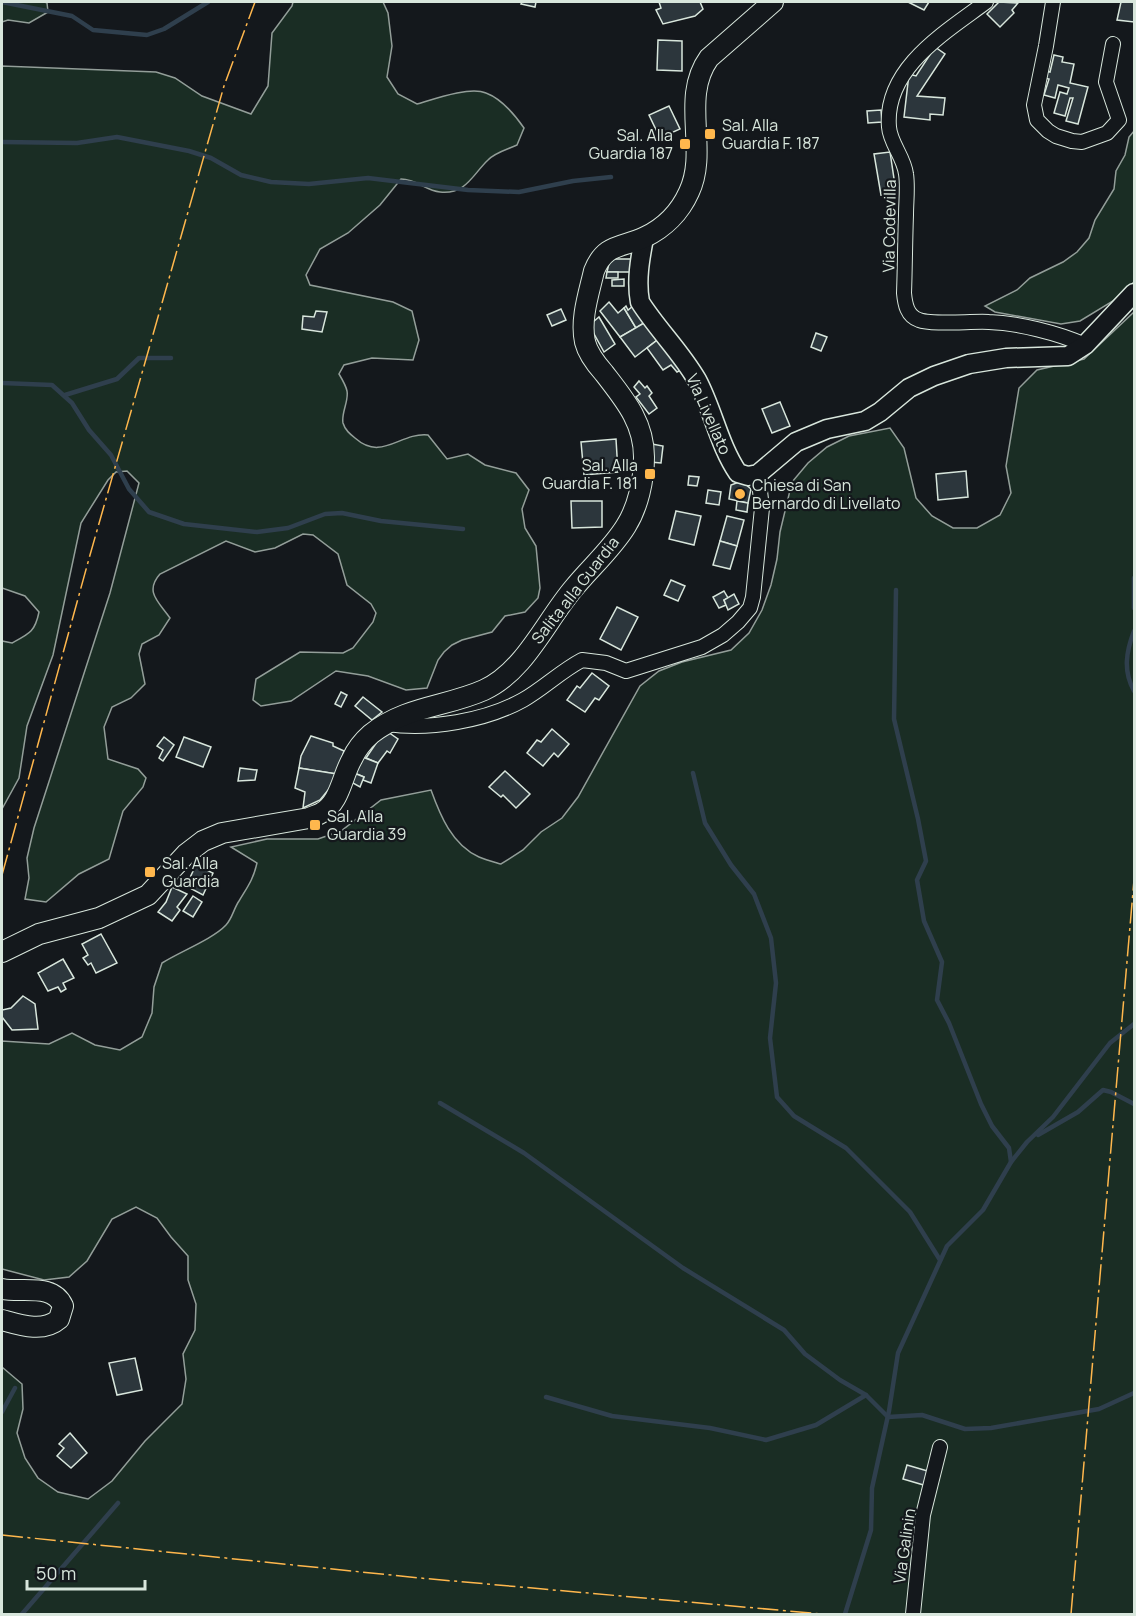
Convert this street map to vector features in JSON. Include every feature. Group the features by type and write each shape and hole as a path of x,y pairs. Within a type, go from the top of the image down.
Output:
{"main road":[{"name":"Salita alla Guardia","path":"2,952 39,934 99,918 148,895 186,854 203,841 222,833 309,818 322,813 337,795 351,759 360,746 385,723 405,713 484,690 502,679 519,664 560,604 626,526 642,483 643,439 637,420 627,403 593,359 586,345 583,331 597,263 608,251 644,238 661,228 675,214 690,191 695,177 695,105 701,69 709,58 773,2"},
{"path":"2,1289 46,1291 54,1294 63,1306 59,1319 47,1326 33,1326 2,1320"}],"street":[{"name":"Via Codevilla","path":"986,2 929,44 909,68 894,94 889,128 901,154 906,175 904,293 907,309 912,317 923,321 1010,324 1073,339 1085,345"},
{"path":"1053,2 1034,105 1037,120 1048,131 1056,136 1082,142 1107,133 1119,120 1106,82 1113,44"},
{"name":"Via Livellato","path":"644,238 638,294 640,302 678,351 697,381 729,460 738,473 748,476 758,474"},
{"path":"385,723 412,726 465,721 505,709 523,700 582,660 606,663 626,671 702,647 723,635 750,608 753,597 762,508 758,474 796,442 827,429 865,420 880,412 909,388 934,376 969,364 1006,358 1068,356 1085,345 1134,292"},
{"name":"Via Galinin","path":"913,1614 923,1515 940,1447"}],"green space":[{"path":"2,2 45,2 48,12 29,23 8,20 2,22"},
{"path":"293,2 383,2 388,13 392,46 387,77 398,94 417,104 442,96 479,91 503,103 524,128 517,145 497,153 463,187 456,190 435,191 401,179 380,205 348,233 320,249 306,275 310,285 393,302 412,311 419,340 413,360 372,358 344,365 339,374 347,391 344,425 348,432 365,445 383,447 418,435 428,435 447,459 468,454 485,465 516,473 529,490 522,509 525,528 536,546 540,588 538,598 525,612 505,616 492,632 452,645 438,660 427,688 406,690 368,676 336,671 291,701 261,706 253,700 256,679 300,652 343,653 353,648 373,622 376,613 371,604 347,585 338,554 313,535 303,534 275,548 255,552 226,541 160,574 155,580 153,592 170,618 159,635 142,644 139,654 145,684 131,698 112,707 104,727 108,759 138,769 146,778 143,787 123,811 109,859 79,874 46,902 25,899 29,878 27,858 34,828 110,593 139,483 127,471 116,472 108,480 81,523 53,655 27,726 19,778 2,809 2,641 12,643 27,635 33,628 39,612 25,596 2,588 2,66 156,72 175,78 202,96 251,114 268,86 272,33"},
{"path":"1134,131 1134,282 1113,301 1080,321 1061,324 995,312 985,306 1017,290 1030,278 1063,262 1077,252 1089,238 1095,220 1114,189 1116,171 1125,155 1129,137"},
{"path":"1134,312 1134,1614 2,1614 2,1367 22,1384 23,1409 17,1433 25,1458 38,1478 58,1492 88,1499 112,1481 145,1441 182,1404 186,1379 183,1354 195,1330 196,1304 188,1280 188,1256 157,1218 136,1207 112,1219 87,1261 69,1277 44,1280 2,1269 2,1041 49,1044 72,1033 95,1045 120,1050 142,1037 152,1013 154,987 162,963 213,935 226,925 252,879 257,863 231,847 267,839 318,839 341,831 381,800 431,790 448,828 461,845 470,852 501,864 523,850 541,832 562,818 578,797 640,686 659,671 682,662 731,650 749,633 762,610 771,585 792,482 808,463 827,447 849,436 890,428 904,448 916,498 932,516 953,528 977,528 1000,515 1011,493 1006,466 1019,388 1037,370 1084,359"}],"building":[{"path":"522,2 536,2 535,7 521,4"},
{"path":"659,2 700,2 703,9 695,16 663,24 656,10 661,8"},
{"path":"908,2 929,2 924,10"},
{"path":"999,2 1018,3 1012,10 1014,13 1000,27 987,14"},
{"path":"1121,2 1134,2 1134,22 1117,20"},
{"path":"658,40 682,41 682,71 657,70"},
{"path":"935,47 945,54 917,96 945,98 943,115 930,114 930,120 904,117 909,74 916,76"},
{"path":"1054,55 1063,57 1062,62 1074,64 1070,83 1088,87 1078,124 1066,121 1073,98 1070,98 1065,116 1054,113 1060,92 1067,94 1069,88 1058,85 1055,98 1044,95 1049,79 1044,78 1045,71 1050,72"},
{"path":"669,106 680,129 660,138 649,115"},
{"path":"881,110 882,122 868,123 867,111"},
{"path":"890,152 896,192 881,195 874,154"},
{"path":"610,259 631,259 631,272 607,272"},
{"path":"607,272 618,272 618,278 606,278"},
{"path":"624,279 624,286 612,286 612,280"},
{"path":"609,302 618,313 624,308 636,328 620,337 600,311"},
{"path":"626,306 628,310 633,306 644,323 636,328 624,308"},
{"path":"561,309 566,320 552,326 547,315"},
{"path":"316,311 327,312 322,332 302,329 303,316 314,317"},
{"path":"599,317 615,344 604,352 593,332 593,322"},
{"path":"644,323 657,340 635,357 620,337"},
{"path":"816,333 827,337 821,351 811,347"},
{"path":"660,338 681,370 677,372 671,365 663,370 647,348"},
{"path":"639,381 652,393 649,396 657,408 649,414 636,397 640,394 634,387"},
{"path":"780,402 790,426 772,433 762,409"},
{"path":"616,439 618,472 584,475 581,442"},
{"path":"652,444 663,446 661,463 650,462"},
{"path":"966,471 968,497 938,500 936,474"},
{"path":"689,476 699,477 697,486 688,485"},
{"name":"Chiesa di San Bernardo di Livellato","path":"739,482 751,489 748,503 729,499 731,485"},
{"path":"708,490 721,492 719,505 706,503"},
{"path":"571,501 602,501 602,527 572,528"},
{"path":"737,501 748,503 747,512 736,510"},
{"path":"676,511 701,516 694,545 669,539"},
{"path":"727,516 744,520 737,546 720,541"},
{"path":"720,541 737,546 730,569 713,565"},
{"path":"671,580 685,586 678,601 664,595"},
{"path":"724,591 728,598 724,600 726,605 719,608 713,597"},
{"path":"734,594 739,604 728,610 724,600"},
{"path":"617,607 638,617 621,650 600,639"},
{"path":"592,673 609,686 599,700 595,698 585,712 567,700 577,686 580,688"},
{"path":"341,692 347,695 341,707 335,704"},
{"path":"363,697 382,712 372,720 355,706"},
{"path":"552,729 569,744 558,757 554,753 543,766 527,753 537,740 541,742"},
{"path":"385,730 398,739 390,753 387,751 378,763 366,758"},
{"path":"311,736 333,743 333,746 344,751 337,774 299,768 301,756"},
{"path":"164,737 174,745 163,761 159,758 163,750 157,746"},
{"path":"184,737 211,747 203,767 176,757"},
{"path":"360,756 378,763 371,783 354,773"},
{"path":"240,768 257,770 255,780 238,781"},
{"path":"299,768 337,774 320,800 303,808 305,792 295,788"},
{"path":"505,771 530,794 516,808 503,795 501,797 489,787"},
{"path":"354,773 364,777 360,787 351,782"},
{"path":"196,865 213,873 203,895 186,886"},
{"path":"172,887 187,894 177,907 180,910 172,921 158,912 166,902"},
{"path":"193,896 202,902 193,917 183,911"},
{"path":"101,934 117,963 96,973 91,963 88,965 83,958 88,955 82,944"},
{"path":"63,959 74,978 63,983 66,989 61,992 58,987 48,991 38,973"},
{"path":"23,996 35,1004 38,1029 12,1030 2,1017 2,1010 11,1008"},
{"path":"135,1358 142,1390 117,1395 109,1363"},
{"path":"70,1433 87,1453 71,1468 57,1456 64,1448 59,1444"},
{"path":"907,1465 931,1472 927,1486 903,1479"}],"waterway":[{"path":"2,2 72,16 93,30 147,35 164,29 208,2"},
{"path":"2,142 77,143 117,137 189,151 211,158 241,175 271,182 309,184 368,178 468,190 519,192 573,181 611,177"},
{"path":"65,395 117,379 139,358 171,358"},
{"path":"2,383 52,385 72,403 89,430 111,455 129,489 149,512 184,524 257,532 288,528 325,514 342,513 381,521 463,529"},
{"path":"1134,578 1134,608"},
{"path":"896,590 894,719 926,861 917,880 924,921 942,962 937,1000 949,1023 981,1104 992,1126 1009,1148 1011,1162"},
{"path":"1134,631 1127,661 1128,676 1134,691"},
{"path":"693,773 705,823 731,865 754,894 771,938 776,983 770,1038 777,1097 794,1116 846,1148 910,1212 940,1260"},
{"path":"845,1614 871,1530 872,1488 889,1411 898,1353 947,1246 983,1210 1011,1162 1027,1142 1053,1117 1110,1043 1134,1024"},
{"path":"1038,1135 1078,1112 1103,1090 1134,1104"},
{"path":"440,1103 524,1153 683,1268 784,1330 805,1354 840,1380 866,1395 888,1417 922,1415 965,1429 991,1428 1099,1409 1134,1393"},
{"path":"2,1412 15,1388"},
{"path":"546,1397 612,1416 710,1428 766,1440 816,1425 866,1395"},
{"path":"22,1614 118,1503"}],"power":[{"path":"2,875 90,555 224,86 255,2"},
{"path":"1071,1614 1134,880"},
{"path":"2,1535 420,1578 822,1614"}],"place":[{"name":"Sal. Alla Guardia F. 187","path":"710,134"},
{"name":"Sal. Alla Guardia 187","path":"685,144"},
{"name":"Sal. Alla Guardia F. 181","path":"650,474"},
{"name":"Chiesa di San Bernardo di Livellato","path":"740,494"},
{"name":"Sal. Alla Guardia 39","path":"315,825"},
{"name":"Sal. Alla Guardia","path":"150,872"}]}
